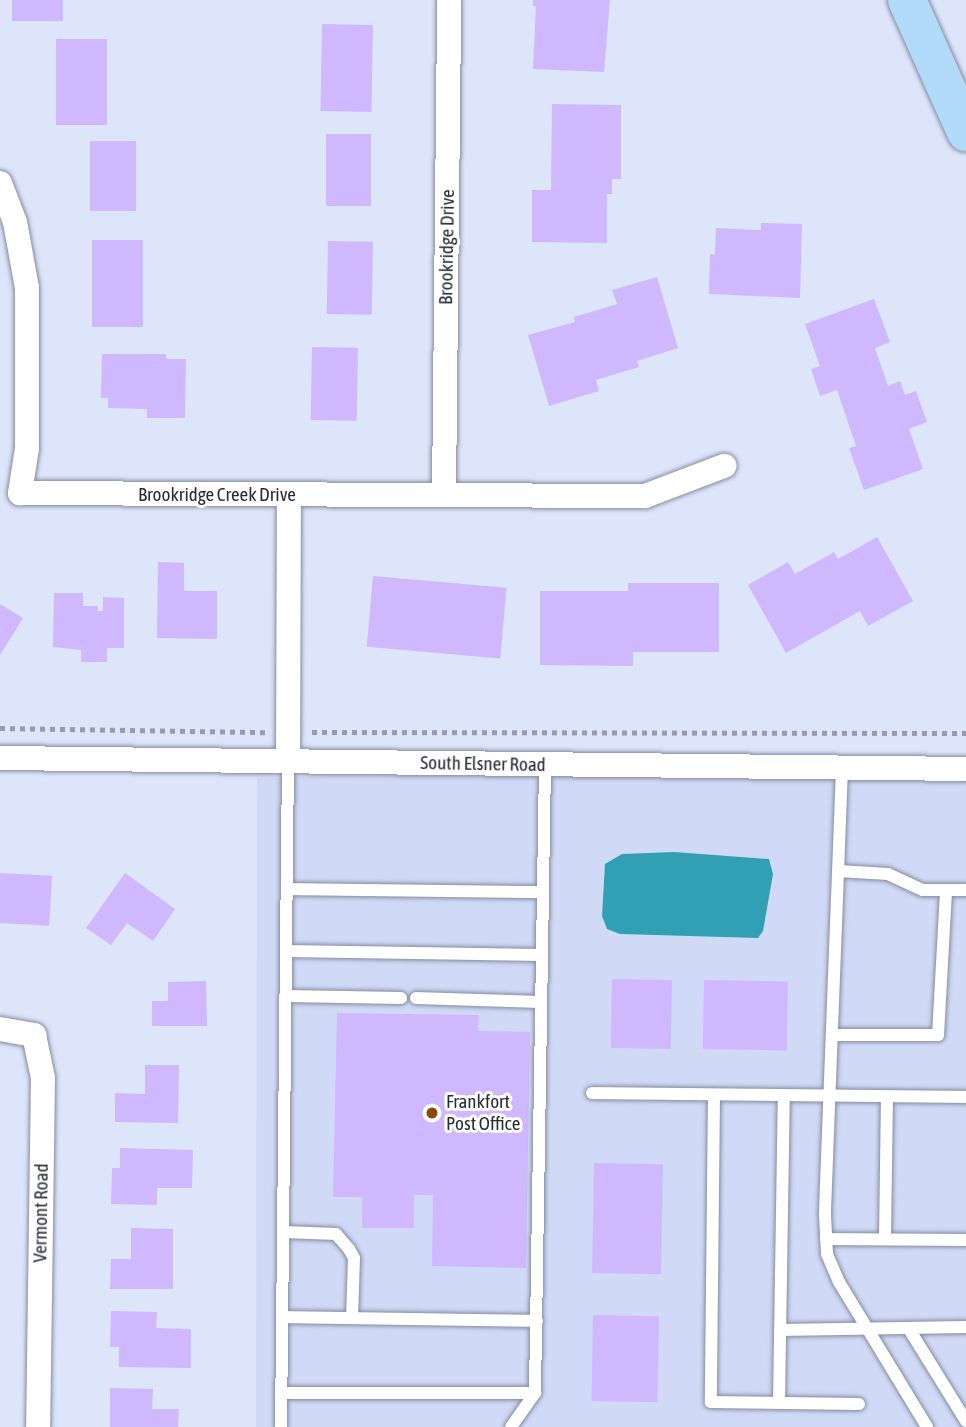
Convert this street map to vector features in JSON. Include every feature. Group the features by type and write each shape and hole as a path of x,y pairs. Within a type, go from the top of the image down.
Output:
{"main road":[{"path":"907,0 966,132"}],"street":[{"name":"Brookridge Drive","path":"444,495 449,0"},
{"name":"Brookridge Creek Drive","path":"0,183 15,222 27,288 27,448 20,494 645,496 724,466"},
{"path":"288,761 289,495"},
{"name":"South Elsner Road","path":"0,758 966,769"},
{"name":"Vermont Road","path":"0,1029 34,1035 43,1078 38,1427"}],"lane":[{"path":"281,1427 288,761"},
{"path":"511,1427 536,1393 545,764"},
{"path":"842,768 829,1097 827,1254 839,1282 927,1427"},
{"path":"838,871 888,874 923,890 966,890"},
{"path":"287,889 543,892"},
{"path":"832,1035 938,1035 946,890"},
{"path":"286,951 542,955"},
{"path":"285,996 401,998"},
{"path":"416,999 541,1002"},
{"path":"592,1093 966,1097"},
{"path":"714,1095 711,1402 859,1404"},
{"path":"779,1402 784,1097"},
{"path":"885,1238 887,1097"},
{"path":"284,1232 335,1234 349,1249 354,1258 352,1318"},
{"path":"826,1239 966,1240"},
{"path":"283,1317 537,1321"},
{"path":"780,1330 966,1328"},
{"path":"909,1329 966,1421"},
{"path":"281,1393 536,1393"}],"path":[{"path":"0,728 287,732 966,733"}],"shaded area":[{"path":"557,772 966,779 966,1427 256,1427 257,778"}],"water":[{"path":"674,852 769,859 773,874 763,931 758,938 620,934 607,929 602,916 605,864 622,854"}],"building":[{"path":"12,0 63,0 63,21 12,21"},
{"path":"533,0 610,0 604,72 533,69 536,6 533,6"},
{"path":"322,24 373,25 371,112 320,111"},
{"path":"56,39 107,39 107,125 56,125"},
{"path":"552,104 621,105 621,179 612,179 612,194 607,194 607,243 532,242 532,190 551,190"},
{"path":"326,134 371,134 371,206 326,206"},
{"path":"90,141 136,141 136,211 90,211"},
{"path":"761,223 802,224 800,298 709,294 710,254 715,255 716,228 761,230"},
{"path":"92,240 143,240 143,327 92,327"},
{"path":"328,241 373,242 372,315 327,314"},
{"path":"657,277 678,348 637,361 639,367 596,380 599,391 549,406 528,335 575,322 574,317 617,304 612,290"},
{"path":"874,299 890,342 875,348 888,386 900,381 905,395 916,391 927,422 909,429 923,469 864,490 849,448 856,446 837,390 820,396 811,369 820,366 805,324"},
{"path":"312,347 358,348 357,421 311,420"},
{"path":"102,354 166,354 166,359 186,359 185,418 147,418 147,409 108,408 108,398 101,398"},
{"path":"877,537 913,601 868,626 860,611 786,653 748,585 788,562 795,574 834,552 838,559"},
{"path":"158,562 184,563 184,591 217,591 217,639 157,638"},
{"path":"373,576 506,588 500,658 367,647"},
{"path":"628,583 719,583 719,652 633,652 633,666 540,665 540,591 628,591"},
{"path":"54,593 83,593 83,606 98,606 98,611 103,611 103,597 124,598 124,648 107,648 107,662 81,662 81,650 53,647"},
{"path":"0,604 23,618 0,655"},
{"path":"0,873 52,876 49,926 0,923"},
{"path":"125,873 175,909 153,941 127,923 111,945 86,928"},
{"path":"612,979 672,980 671,1049 611,1048"},
{"path":"704,980 788,981 787,1050 703,1049"},
{"path":"206,981 207,1026 152,1026 152,1001 168,1001 168,982"},
{"name":"Frankfort Post Office","path":"337,1013 479,1015 478,1031 530,1032 526,1268 432,1266 433,1195 414,1195 414,1228 362,1228 362,1197 333,1197"},
{"path":"145,1065 179,1065 178,1123 115,1122 115,1093 145,1094"},
{"path":"120,1148 193,1150 192,1188 157,1188 157,1205 111,1204 112,1168 120,1168"},
{"path":"594,1163 663,1164 661,1274 592,1273"},
{"path":"131,1228 173,1229 173,1289 110,1289 111,1259 131,1259"},
{"path":"111,1311 157,1312 156,1328 191,1329 191,1368 119,1367 119,1347 110,1347"},
{"path":"593,1315 659,1316 657,1402 591,1401"},
{"path":"110,1388 153,1389 152,1409 179,1409 178,1427 110,1427"}],"place":[{"name":"Frankfort Post Office","path":"432,1113"}]}
